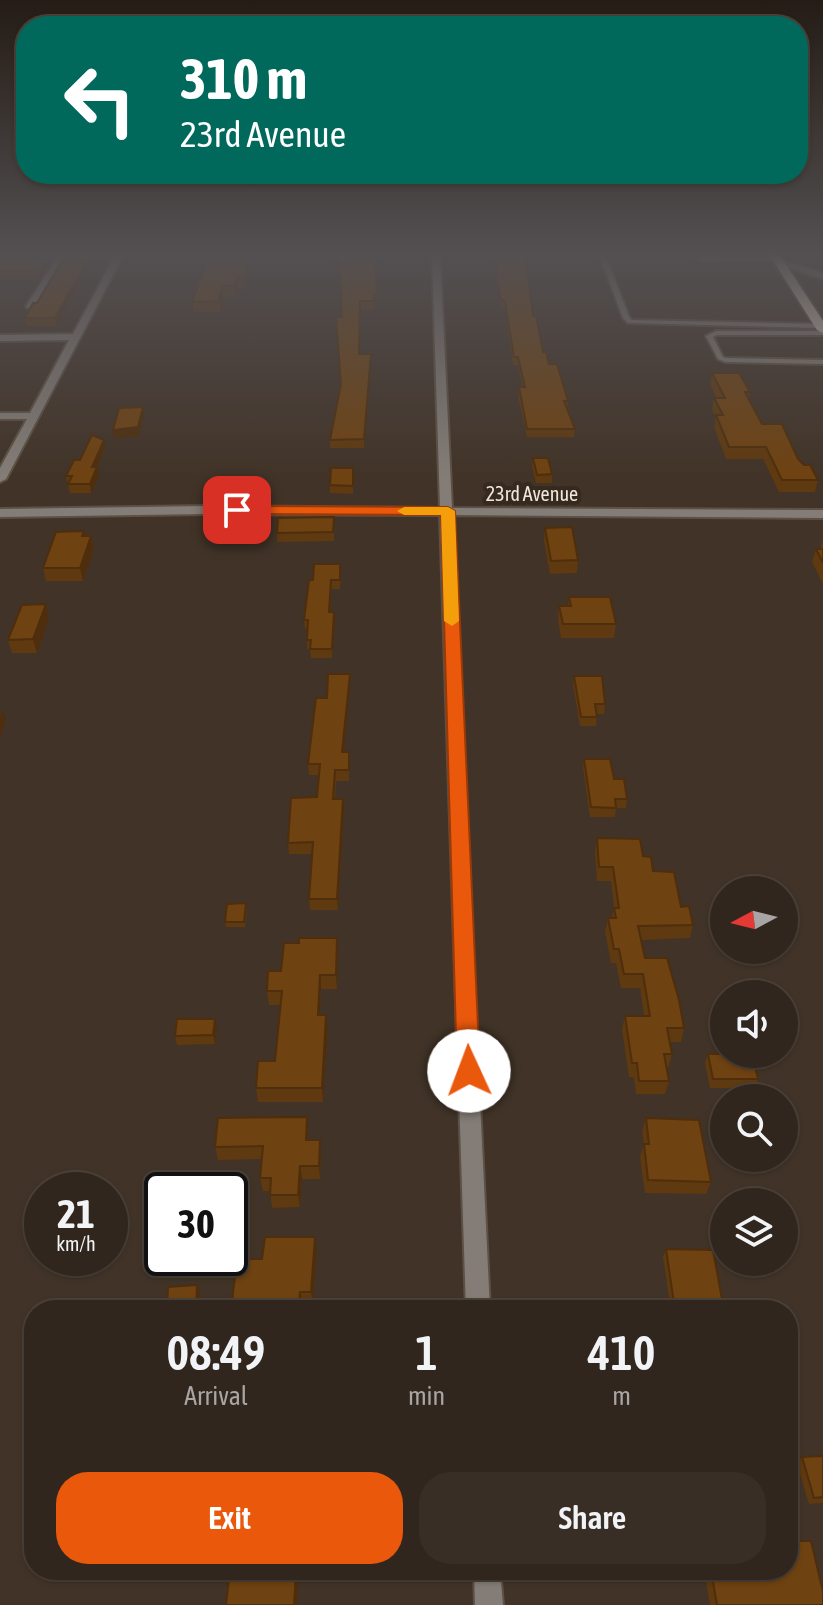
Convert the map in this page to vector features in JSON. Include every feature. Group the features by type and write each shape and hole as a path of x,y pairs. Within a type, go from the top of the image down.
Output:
{"street":[{"path":"0,479 80,329"},
{"path":"439,329 478,1300"},
{"path":"0,338 76,337"},
{"path":"0,416 35,416"},
{"name":"23rd Avenue","path":"0,513 448,511 823,514"},
{"path":"488,1580 489,1605"}],"lane":[{"path":"796,329 822,330"},
{"path":"822,330 716,333 709,336 725,360 823,362"}],"building":[{"path":"337,329 359,329 359,354 371,354 364,439 330,440 341,384"},
{"path":"509,329 539,329 549,364 557,364 568,401 564,401 575,429 527,429 519,387 525,387 518,357 514,357"},
{"path":"712,373 739,373 762,424 782,424 798,459 804,465 810,465 818,480 782,480 766,447 729,447 716,415 723,415 714,398 725,398"},
{"path":"143,407 138,427 113,430 119,408"},
{"path":"92,435 104,440 92,467 97,467 90,484 68,484 72,476 66,476 74,460 80,460"},
{"path":"533,458 548,458 552,474 537,475"},
{"path":"331,468 353,468 353,486 330,485"},
{"path":"334,517 333,532 277,533 278,518"},
{"path":"572,527 578,560 551,561 545,528"},
{"path":"84,531 82,536 91,536 80,568 43,568 56,532"},
{"path":"816,549 823,549 823,563"},
{"path":"314,564 340,564 340,580 331,580 329,612 334,612 332,649 310,649 311,640 307,640 308,620 304,620"},
{"path":"569,597 610,597 616,624 563,624 559,606 571,606"},
{"path":"46,604 33,639 8,640 22,605"},
{"path":"328,674 350,674 342,752 349,752 349,770 335,770 333,799 343,799 337,899 309,899 313,842 288,843 291,798 317,797 320,764 308,764 316,698 327,698"},
{"path":"574,676 602,676 605,704 595,704 597,717 581,717"},
{"path":"584,759 610,759 614,779 624,779 627,799 615,799 616,808 591,807"},
{"path":"597,838 640,839 643,856 651,857 653,871 674,872 681,907 689,906 693,925 638,926 645,958 667,958 679,1000 684,1028 667,1028 672,1054 664,1054 669,1081 639,1081 637,1063 632,1063 625,1016 650,1016 643,974 624,974 619,949 614,949 608,918 616,918 614,908 619,908 613,867 599,867"},
{"path":"246,903 244,922 225,922 227,904"},
{"path":"299,938 337,938 336,975 320,975 318,1015 326,1015 322,1088 256,1088 258,1061 275,1061 282,991 267,991 268,971 281,971 284,943 299,943"},
{"path":"177,1019 215,1019 213,1035 175,1036"},
{"path":"711,1068 755,1068 758,1079 713,1079"},
{"path":"307,1117 306,1140 320,1140 319,1166 300,1166 298,1195 270,1195 271,1178 260,1178 263,1146 215,1147 218,1118"},
{"path":"646,1118 699,1120 711,1182 648,1180 644,1144 649,1144"},
{"path":"265,1237 315,1237 311,1292 300,1292 300,1300 232,1300 235,1276 248,1276 248,1259 262,1259"},
{"path":"666,1249 710,1250 710,1276 718,1276 722,1300 674,1300"},
{"path":"197,1285 196,1300 167,1300 168,1287"},
{"path":"823,1456 823,1497 814,1498 802,1457"},
{"path":"798,1541 811,1541 823,1605 717,1605 713,1580 798,1580"},
{"path":"229,1580 296,1580 294,1605 226,1605"}],"slow traffic":[{"path":"404,511 448,511 452,621"}],"route":[{"path":"237,510 448,511 469,1071"}]}
